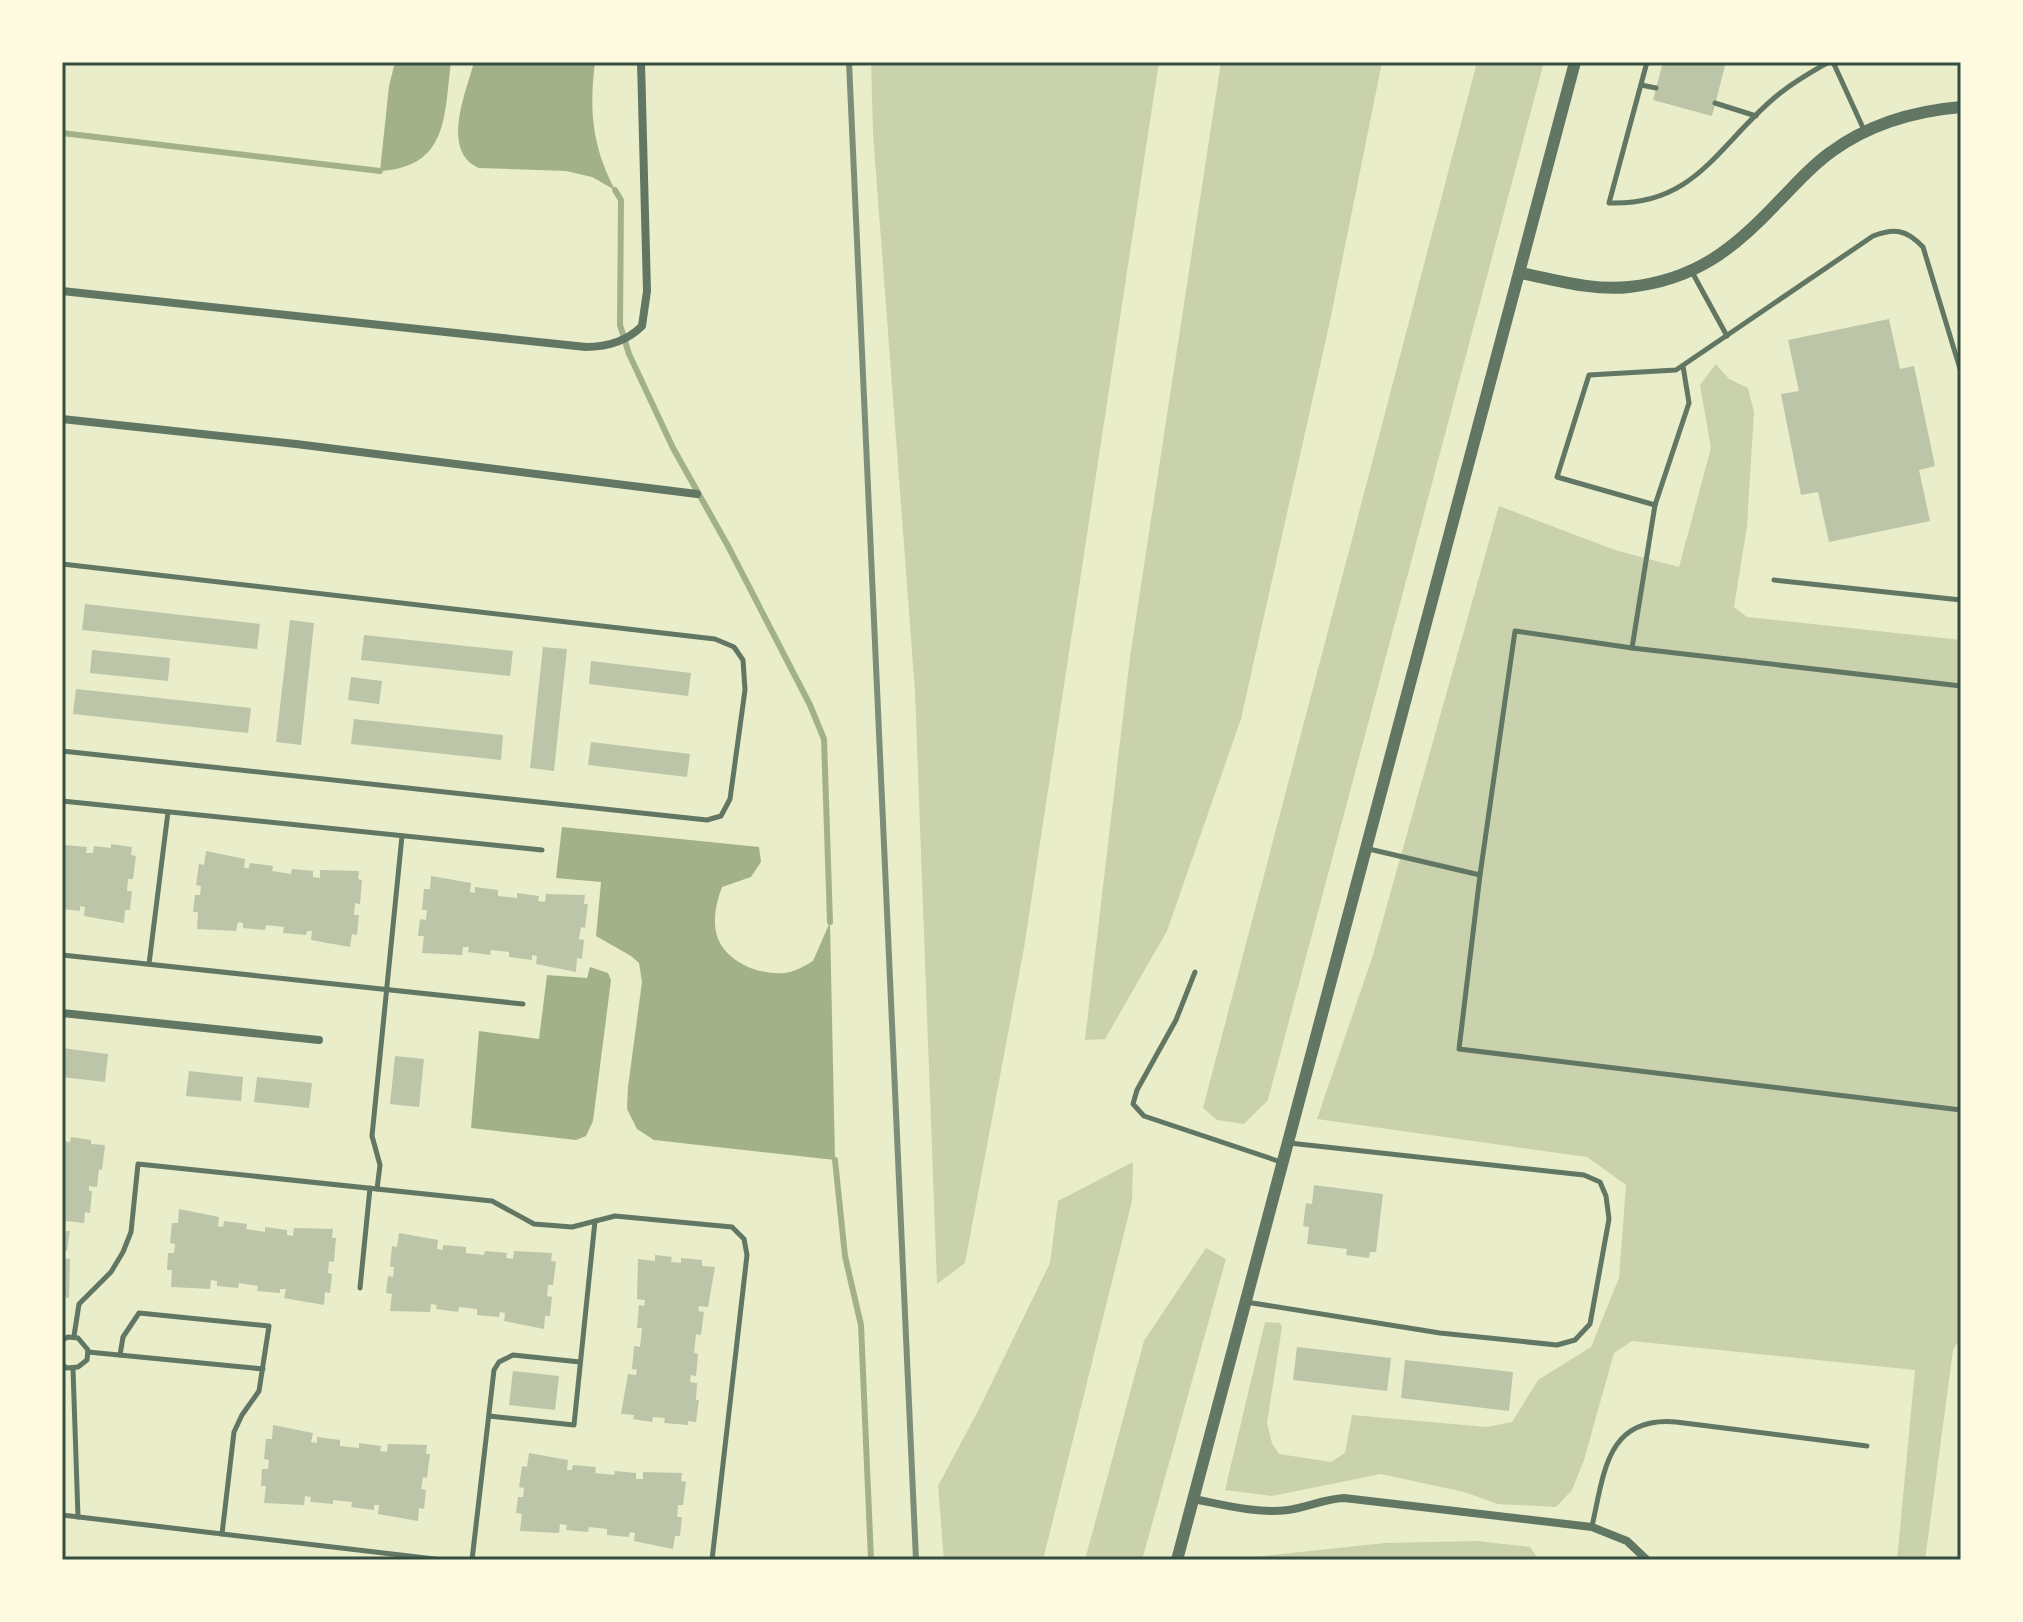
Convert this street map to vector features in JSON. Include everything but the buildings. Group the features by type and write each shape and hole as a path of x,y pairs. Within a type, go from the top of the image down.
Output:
{"street":[{"path":"62,291 586,347 619,342 634,333 645,316 647,291 641,62"},
{"path":"1177,1560 1575,62"},
{"path":"1521,273 1602,287 1627,287 1658,282 1691,271 1732,248 1827,154 1864,131 1901,117 1961,107"},
{"path":"62,419 296,444 697,494"},
{"path":"62,1013 319,1040"},
{"path":"1194,1499 1274,1511 1344,1498 1592,1527 1627,1541 1647,1560"}],"lane":[{"path":"1647,62 1609,203 1646,201 1665,195 1694,179 1772,100 1805,75 1831,62 1864,131"},
{"path":"1641,85 1656,88"},
{"path":"1715,103 1756,116"},
{"path":"1655,505 1557,477 1589,375 1676,370 1873,236 1891,229 1900,230 1914,237 1923,247 1961,372"},
{"path":"1691,271 1727,336"},
{"path":"1632,648 1655,505 1689,403 1683,366"},
{"path":"62,564 715,639 734,647 743,660 745,690 730,799 721,816 707,820 62,751"},
{"path":"1774,580 1961,600"},
{"path":"1961,686 1632,648 1515,631 1459,1049 1961,1110"},
{"path":"62,801 542,850"},
{"path":"149,964 168,812"},
{"path":"360,1288 373,1188 380,1165 372,1136 402,836"},
{"path":"1368,848 1480,875"},
{"path":"62,955 523,1004"},
{"path":"1195,972 1176,1020 1137,1090 1133,1104 1144,1116 1282,1163"},
{"path":"1245,1302 1440,1333 1557,1345 1575,1340 1590,1324 1609,1219 1606,1196 1600,1182 1584,1175 1288,1142"},
{"path":"74,1336 79,1304 111,1272 131,1232 138,1164 492,1201 534,1224 572,1227 615,1216 732,1227 744,1239 747,1255 712,1560"},
{"path":"489,1416 574,1425 595,1221"},
{"path":"120,1355 123,1337 139,1313 269,1326 259,1391 234,1432 222,1534"},
{"path":"62,1340 74,1336 83,1340 88,1352 83,1364 73,1369 62,1365"},
{"path":"88,1352 263,1369"},
{"path":"472,1560 494,1370 506,1357 513,1355 580,1362"},
{"path":"73,1369 78,1517"},
{"path":"1592,1527 1607,1461 1621,1439 1641,1425 1658,1421 1676,1422 1867,1446"},
{"path":"62,1515 443,1560"}],"shaded area":[{"path":"395,62 451,62 447,101 439,135 431,149 419,160 403,167 380,171 389,86"},
{"path":"474,62 595,62 592,96 594,128 601,158 615,190 592,177 566,171 479,168 467,160 458,135 459,120"},
{"path":"871,62 1159,62 1024,948 965,1263 937,1284 915,691 873,133"},
{"path":"1221,62 1382,62 1330,321 1241,719 1167,931 1105,1039 1085,1040 1130,657"},
{"path":"1477,62 1544,62 1268,1100 1244,1124 1217,1120 1203,1108"},
{"path":"1716,364 1729,379 1748,388 1754,412 1747,526 1734,607 1747,617 1961,640 1961,1336 1953,1350 1925,1560 1897,1560 1915,1370 1632,1341 1614,1353 1584,1460 1572,1490 1556,1507 1498,1504 1464,1492 1381,1474 1272,1496 1225,1490 1265,1322 1280,1323 1282,1327 1267,1423 1272,1443 1279,1454 1331,1462 1345,1453 1352,1415 1487,1427 1512,1422 1538,1380 1591,1347 1619,1278 1626,1185 1587,1157 1317,1119 1373,955 1499,506 1615,550 1679,567 1711,448 1700,385"},
{"path":"562,827 759,847 761,862 751,877 722,887 715,914 717,936 722,946 729,955 753,969 786,973 813,961 830,922 835,1160 654,1140 637,1129 627,1109 642,982 639,963 596,936 601,882 556,878"},
{"path":"590,967 608,973 611,980 593,1121 586,1136 576,1140 471,1128 479,1031 539,1039 547,975 587,978"},
{"path":"1133,1162 1132,1201 1043,1560 944,1560 938,1486 1050,1263 1058,1201"},
{"path":"1206,1248 1226,1259 1142,1560 1085,1560 1144,1341"},
{"path":"1477,1541 1530,1547 1539,1560 1226,1560 1385,1543"}],"waterway":[{"path":"62,133 380,171"},
{"path":"615,190 621,200 620,325 629,354 673,448 728,546 810,705 824,739 830,922"},
{"path":"835,1160 845,1256 861,1325 871,1560"}],"railway":[{"path":"849,62 916,1560"}]}
